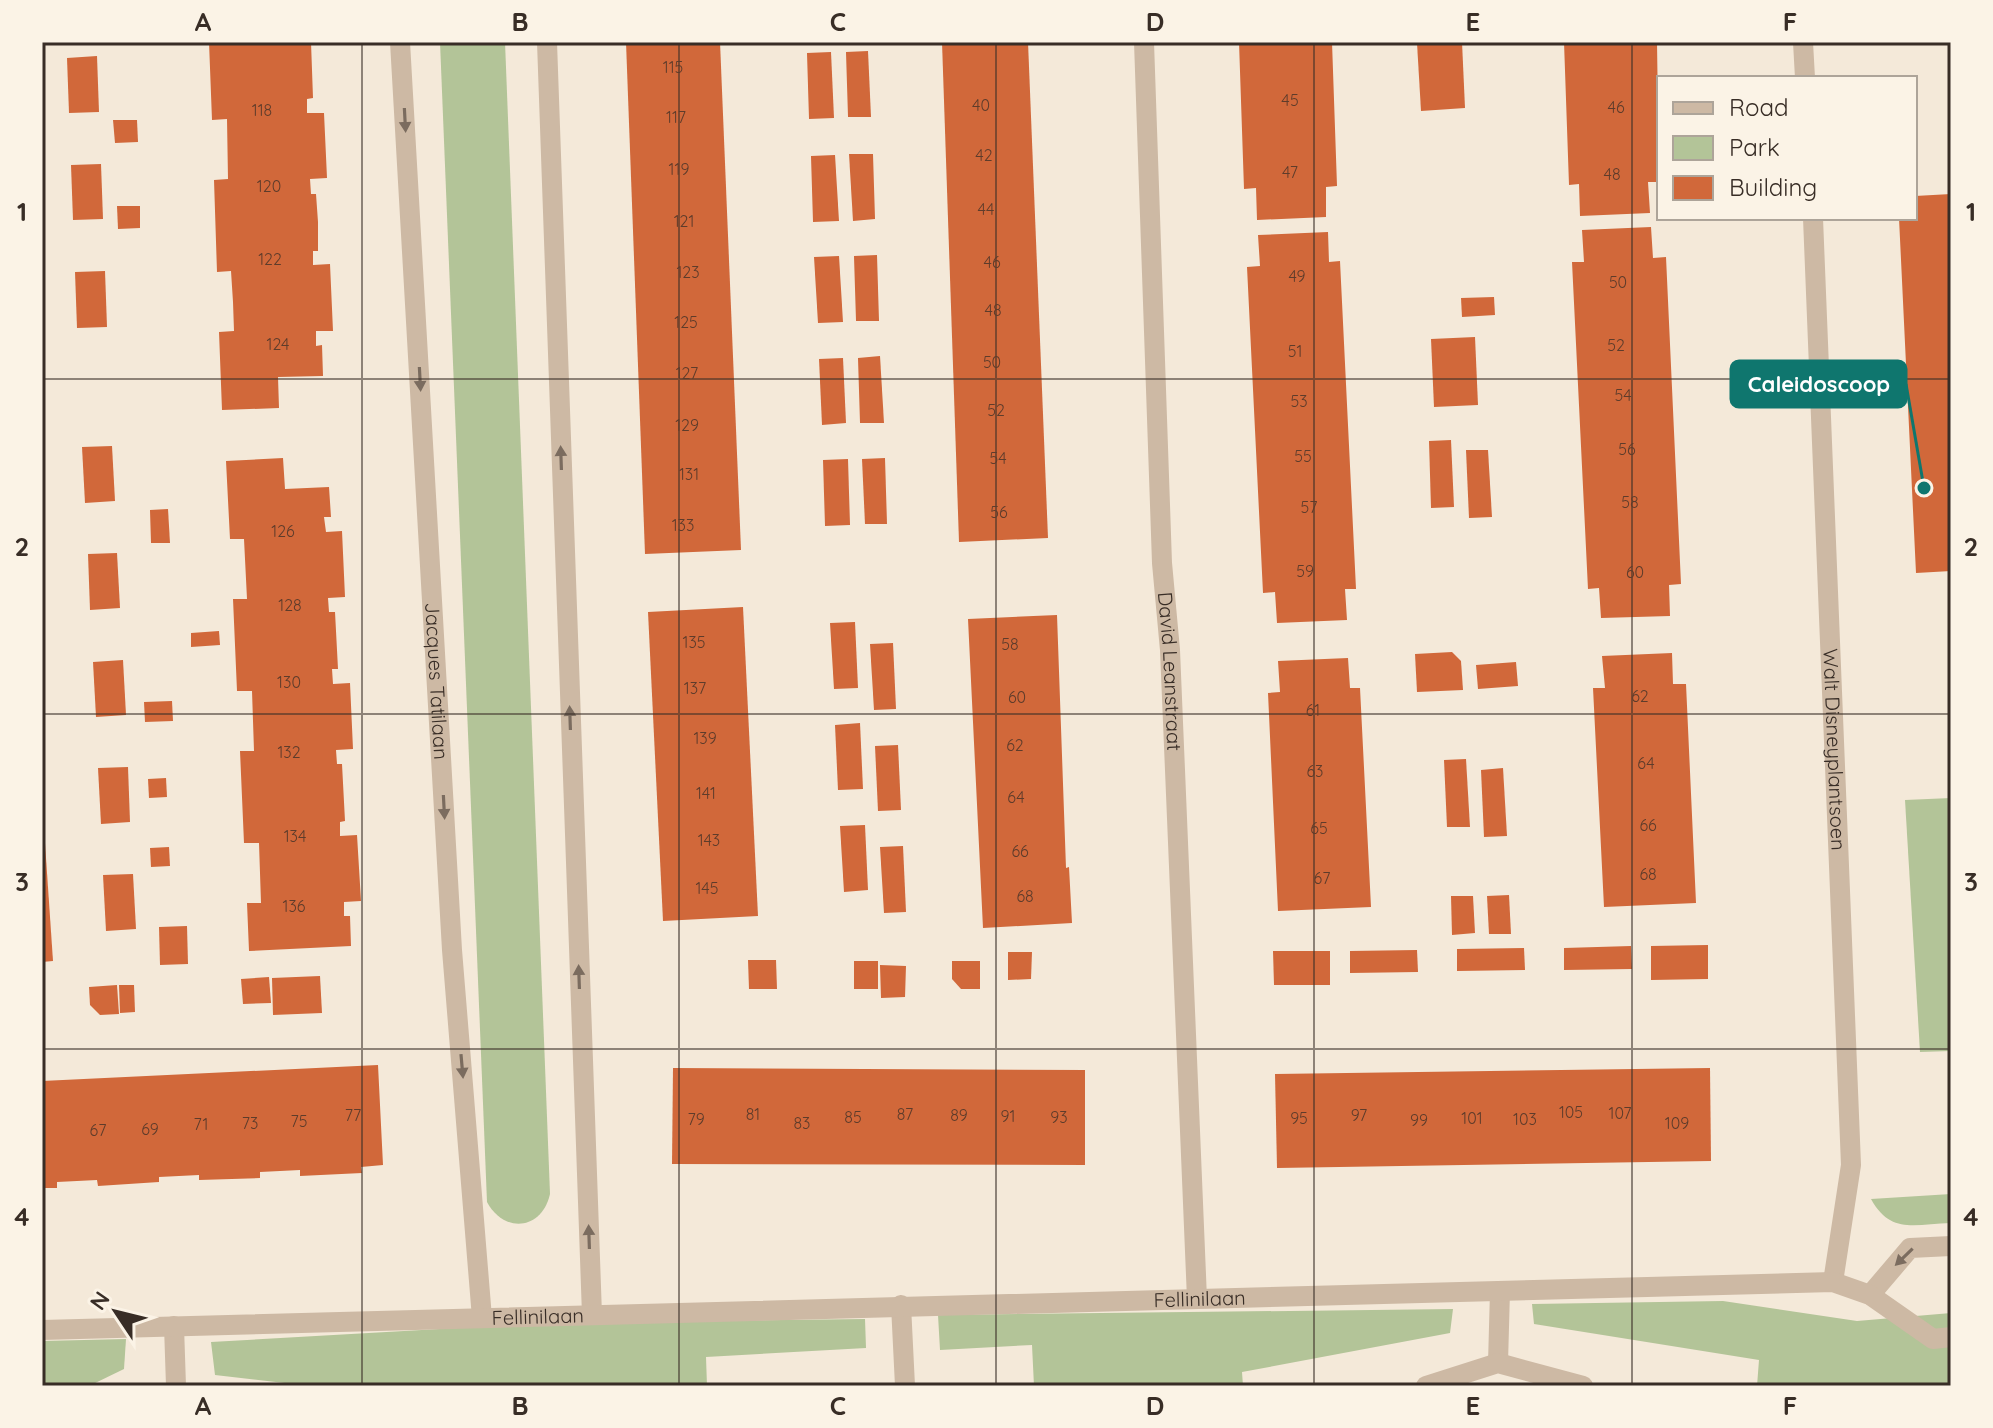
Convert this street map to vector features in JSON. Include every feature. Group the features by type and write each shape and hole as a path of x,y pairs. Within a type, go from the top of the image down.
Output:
{"street":[{"name":"Jacques Tatilaan","path":"400,42 452,950 482,1318"},
{"path":"547,42 592,1315"},
{"name":"David Leanstraat","path":"1144,42 1162,563 1171,665 1197,1299"},
{"path":"1803,42 1805,76"},
{"name":"Walt Disneyplantsoen","path":"1813,220 1851,1165 1833,1282"},
{"path":"1870,1295 1910,1248 1951,1246"},
{"name":"Fellinilaan","path":"42,1330 1833,1282 1870,1295 1933,1339 1951,1337"},
{"path":"1498,1363 1500,1291"},
{"path":"901,1305 905,1386"},
{"path":"174,1326 176,1386"},
{"path":"1426,1386 1498,1363 1583,1386"}],"green space":[{"path":"440,42 505,42 550,1194 539,1215 522,1224 503,1219 487,1202"},
{"path":"1951,798 1951,1051 1920,1052 1905,800"},
{"path":"1951,1194 1951,1223 1926,1225 1896,1223 1887,1218 1871,1199"},
{"path":"1723,1301 1857,1321 1951,1313 1951,1386 1757,1386 1759,1360 1534,1324 1532,1304"},
{"path":"1453,1309 1450,1333 1242,1372 1243,1386 1034,1386 1032,1345 940,1350 938,1315"},
{"path":"865,1319 866,1348 706,1357 707,1386 311,1386 215,1375 211,1342 545,1323"},
{"path":"126,1339 124,1369 89,1386 42,1386 42,1341"}],"building":[{"path":"209,42 311,42 313,98 307,99 307,113 324,113 327,178 310,179 311,194 316,194 318,222 318,251 313,251 313,265 330,264 333,331 316,331 316,346 322,345 323,376 278,377 279,408 222,410 219,332 234,331 233,302 231,271 217,272 214,180 228,179 227,119 212,120"},
{"path":"626,42 720,42 741,550 645,554"},
{"path":"942,42 1028,42 1048,538 959,542"},
{"path":"1239,42 1332,42 1337,186 1326,187 1326,217 1257,220 1256,188 1244,189"},
{"path":"1462,42 1465,108 1421,111 1417,43"},
{"path":"1564,42 1657,42 1657,182 1648,182 1650,213 1580,216 1579,184 1569,185"},
{"path":"868,51 871,117 848,117 846,52"},
{"path":"831,52 834,118 809,119 807,53"},
{"path":"97,56 99,112 69,113 67,58"},
{"path":"113,120 137,120 138,142 115,143"},
{"path":"849,154 873,154 875,219 853,221"},
{"path":"835,155 839,221 813,222 811,156"},
{"path":"101,164 103,219 73,220 71,165"},
{"path":"1951,194 1951,571 1916,573 1899,220 1917,220 1917,196"},
{"path":"117,206 140,206 140,228 118,229"},
{"path":"1651,227 1653,258 1666,257 1681,584 1669,585 1670,616 1601,618 1599,588 1588,589 1572,262 1584,262 1582,230"},
{"path":"1328,232 1329,262 1340,261 1356,589 1345,589 1347,620 1277,623 1275,592 1263,593 1247,267 1260,266 1258,235"},
{"path":"877,255 879,321 856,321 854,256"},
{"path":"839,256 843,322 818,323 814,257"},
{"path":"105,271 107,327 77,328 75,272"},
{"path":"1494,297 1495,315 1462,317 1461,298"},
{"path":"1475,337 1478,405 1434,407 1431,339"},
{"path":"880,356 884,423 860,423 858,358"},
{"path":"843,358 846,423 822,425 819,359"},
{"path":"1451,440 1454,507 1431,508 1429,441"},
{"path":"112,446 115,501 85,503 82,447"},
{"path":"1466,450 1488,450 1492,517 1469,518"},
{"path":"283,458 285,489 329,487 331,517 324,517 326,532 342,531 345,597 328,598 329,612 335,612 338,669 332,669 333,684 350,683 353,749 336,750 337,764 342,764 345,821 340,822 340,836 357,835 361,901 344,902 344,916 350,916 351,946 249,951 247,903 261,903 259,843 244,843 240,751 254,751 252,691 237,691 233,599 247,599 244,539 230,539 226,461"},
{"path":"885,458 887,524 865,524 862,459"},
{"path":"848,459 850,525 825,526 823,460"},
{"path":"168,509 170,543 151,543 150,510"},
{"path":"117,553 120,608 90,610 88,554"},
{"path":"743,607 758,916 663,921 648,612"},
{"path":"1057,615 1066,868 1069,867 1072,923 983,928 968,619"},
{"path":"855,622 858,688 834,689 830,623"},
{"path":"219,631 220,645 191,647 191,633"},
{"path":"893,643 896,709 874,710 870,644"},
{"path":"1452,652 1461,661 1463,690 1417,692 1415,654"},
{"path":"1672,653 1673,684 1686,684 1696,903 1604,907 1593,688 1605,688 1602,656"},
{"path":"1348,658 1350,688 1360,688 1371,907 1278,911 1268,693 1280,692 1278,661"},
{"path":"123,660 126,715 96,717 93,662"},
{"path":"1516,662 1518,686 1478,689 1476,665"},
{"path":"172,701 173,721 145,722 144,702"},
{"path":"860,723 863,789 838,790 835,725"},
{"path":"898,745 901,810 878,811 875,746"},
{"path":"1466,759 1470,827 1447,827 1444,760"},
{"path":"128,767 130,822 101,824 98,768"},
{"path":"1503,768 1507,836 1484,837 1481,770"},
{"path":"166,778 167,797 149,798 148,779"},
{"path":"42,799 53,961 42,962"},
{"path":"865,825 868,890 844,892 840,826"},
{"path":"903,846 906,912 884,913 880,847"},
{"path":"169,847 170,866 151,867 150,848"},
{"path":"133,874 136,929 106,931 103,875"},
{"path":"1509,895 1511,934 1489,934 1487,896"},
{"path":"1451,896 1473,896 1475,933 1452,935"},
{"path":"187,926 188,964 160,965 159,927"},
{"path":"1708,945 1708,979 1651,980 1651,946"},
{"path":"1631,946 1632,969 1564,970 1564,948"},
{"path":"1524,948 1525,970 1457,971 1457,949"},
{"path":"1417,950 1418,972 1350,973 1350,951"},
{"path":"1273,951 1330,951 1330,985 1274,985"},
{"path":"1008,952 1032,952 1031,979 1008,980"},
{"path":"748,960 776,960 777,989 749,989"},
{"path":"854,961 878,961 878,989 854,989"},
{"path":"952,961 980,961 980,989 961,989 952,979"},
{"path":"880,965 906,966 905,997 881,998"},
{"path":"320,976 322,1013 273,1015 272,978"},
{"path":"269,977 271,1003 243,1004 241,979"},
{"path":"117,985 119,1014 100,1015 90,1005 89,987"},
{"path":"119,985 134,985 135,1012 120,1013"},
{"path":"378,1065 383,1165 361,1167 362,1173 300,1176 300,1170 260,1172 260,1178 199,1180 199,1175 159,1177 159,1182 98,1186 97,1180 57,1182 57,1188 42,1188 42,1081"},
{"path":"673,1068 1085,1070 1085,1165 672,1164"},
{"path":"1710,1068 1711,1161 1277,1168 1275,1074"}],"place":[{"name":"Caleidoscoop","path":"1924,488"}]}
